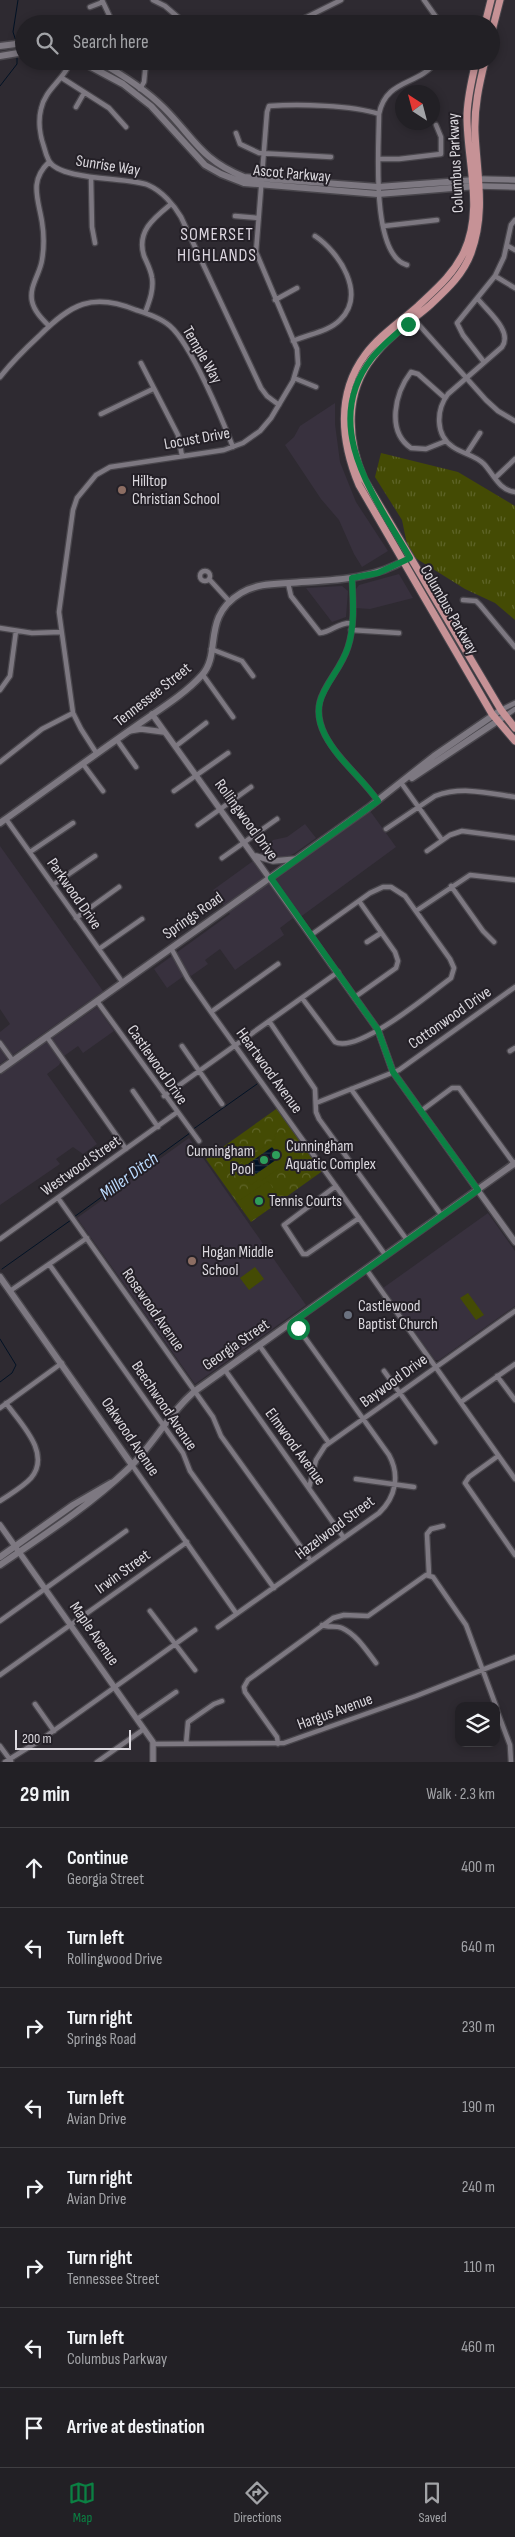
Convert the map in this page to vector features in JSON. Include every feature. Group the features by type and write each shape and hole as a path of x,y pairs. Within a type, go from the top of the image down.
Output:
{"main road":[{"path":"488,15 491,0"},
{"path":"496,15 500,0"},
{"path":"0,46 15,44"},
{"path":"0,56 15,53"},
{"name":"Ascot Parkway","path":"98,70 138,91"},
{"name":"Ascot Parkway","path":"110,70 138,91 163,117 192,153 205,165 228,177 261,182 378,190 476,183"},
{"name":"Columbus Parkway","path":"474,70 467,106 476,183"},
{"name":"Columbus Parkway","path":"483,70 476,110 476,183 473,219 465,250 446,280 411,317 371,348 354,374 345,409 344,433 351,464 360,484 503,713 515,728"},
{"name":"Columbus Parkway","path":"407,559 492,714 515,741"},
{"name":"Tennessee Street","path":"3,821 128,732 203,675 210,660 218,619 230,602 255,586 289,586 352,578 378,573 407,559"},
{"name":"Springs Road","path":"402,784 434,756 492,714 503,713"},
{"name":"Springs Road","path":"0,1070 402,784 439,762 498,721 503,713"},
{"name":"Georgia Street","path":"0,1565 102,1494 132,1465 180,1405 195,1391 515,1164"},
{"name":"Oakwood Avenue","path":"0,1277 132,1465"},
{"name":"Georgia Street","path":"0,1557 102,1486 114,1481"}],"street":[{"path":"153,0 165,6 176,15"},
{"path":"312,15 341,0"},
{"path":"424,0 435,15"},
{"path":"90,7 102,1 109,15"},
{"path":"49,326 35,310 32,294 42,261 43,242 42,221 35,187 38,176 49,162 42,141 40,115 48,94 66,70"},
{"path":"138,91 144,82 145,70"},
{"path":"407,264 401,263 394,255 379,210 379,114 382,103 392,90 417,78 426,70"},
{"path":"62,78 108,108 126,127"},
{"path":"76,107 84,93"},
{"name":"Locust Drive","path":"97,754 73,713 61,632 60,607 73,510 82,489 96,475 116,464 182,456 233,447 260,430 279,405 294,378 298,356 294,340 274,300 256,252 269,106 354,109 379,114"},
{"path":"378,159 399,159 441,154 441,137 438,130"},
{"path":"236,132 240,144 256,152 331,157"},
{"name":"Sunrise Way","path":"49,162 62,171 148,185 163,194 181,217 261,388 267,396 279,405"},
{"path":"91,177 92,227 95,243"},
{"name":"Ascot Parkway","path":"476,183 515,180"},
{"name":"Ascot Parkway","path":"476,183 515,187"},
{"path":"145,313 151,295 152,280 143,251 145,232 152,220 171,204"},
{"path":"235,216 258,218"},
{"path":"384,226 437,220"},
{"path":"484,362 462,336 458,323 460,318 478,299 495,276 508,246 511,225 515,220"},
{"path":"294,340 329,328 339,322 352,298 351,287 336,255 330,246 315,236"},
{"path":"508,246 515,250"},
{"path":"495,276 515,288"},
{"path":"274,300 298,288"},
{"path":"478,299 506,335 502,347 445,398 440,409 439,420 446,441 454,448 467,453 483,464 504,489 515,492"},
{"name":"Temple Way","path":"0,377 49,326 68,310 83,303 109,302 145,313 171,326 178,335 220,414 233,447"},
{"path":"411,317 498,411 515,421"},
{"path":"141,363 178,435 182,456"},
{"path":"445,398 418,374 411,372 400,388 396,413 400,436 411,448 426,449 446,441"},
{"path":"294,378 316,387"},
{"path":"101,414 153,389"},
{"path":"467,453 480,433"},
{"path":"495,478 515,459"},
{"path":"352,578 351,630 345,654 322,694 319,721 330,744 378,801"},
{"path":"209,579 230,602"},
{"path":"289,586 291,596 320,633 326,632 343,622 352,623"},
{"path":"463,600 476,602 480,605 515,647"},
{"path":"0,628 32,633 61,632"},
{"path":"351,630 400,633"},
{"path":"0,690 10,676 16,631"},
{"path":"211,649 242,661 253,676"},
{"path":"203,675 233,717"},
{"name":"Springs Road","path":"503,713 515,703"},
{"name":"Springs Road","path":"503,713 515,709"},
{"path":"0,762 42,729 73,713"},
{"name":"Rollingwood Drive","path":"152,714 378,1030 393,1072 515,1242"},
{"path":"176,746 206,724"},
{"path":"128,732 141,729 164,732"},
{"path":"117,740 136,767"},
{"path":"174,791 228,753"},
{"path":"83,764 103,791"},
{"path":"402,784 442,840"},
{"path":"198,825 251,787"},
{"path":"386,830 435,796 457,790 515,797"},
{"path":"222,858 277,819"},
{"name":"Parkwood Drive","path":"3,821 30,852 123,983"},
{"path":"30,852 73,823"},
{"path":"427,851 442,840 462,831 515,838"},
{"path":"53,885 95,856"},
{"path":"255,856 273,861 298,858"},
{"path":"416,912 470,874 515,880"},
{"path":"452,886 488,938 494,942"},
{"path":"76,918 119,887"},
{"path":"302,998 337,1043 347,1044 378,1030 451,978 454,968 450,959 405,896 390,887 377,888 311,935"},
{"path":"355,997 398,965 398,957 359,901"},
{"path":"99,949 142,919"},
{"path":"367,942 381,933"},
{"name":"Heartwood Avenue","path":"171,948 188,979 211,1012 386,1256"},
{"path":"211,1012 278,964"},
{"path":"164,1096 338,972"},
{"name":"Cottonwood Drive","path":"316,1103 393,1072 515,987"},
{"name":"Castlewood Drive","path":"97,1001 176,1114 198,1141"},
{"path":"269,1021 312,1083 316,1095 316,1112 319,1119 407,1240"},
{"path":"47,1037 126,1149"},
{"path":"0,1043 13,1061"},
{"path":"182,1046 222,1104"},
{"path":"510,1051 515,1048"},
{"path":"420,1111 452,1088 459,1088 515,1164"},
{"path":"351,1089 442,1216"},
{"path":"133,1091 158,1126"},
{"name":"Westwood Street","path":"0,1239 176,1114"},
{"path":"336,1186 284,1225 288,1234 304,1254 307,1254 359,1218"},
{"name":"Rosewood Avenue","path":"58,1198 195,1391 213,1417 221,1436 311,1562"},
{"path":"10,1291 86,1238"},
{"name":"Beechwood Avenue","path":"49,1264 183,1452 190,1471 274,1588"},
{"path":"366,1269 515,1479"},
{"name":"Baywood Drive","path":"309,1488 316,1460 330,1443 515,1311"},
{"name":"Hazelwood Street","path":"218,1626 311,1562 384,1508 392,1495 394,1484 393,1462 293,1322"},
{"path":"259,1345 330,1443"},
{"path":"0,1408 62,1363"},
{"path":"461,1402 515,1364"},
{"name":"Elmwood Avenue","path":"225,1370 344,1538"},
{"path":"384,1371 435,1442"},
{"path":"497,1376 515,1400"},
{"path":"0,1501 30,1479 38,1463 38,1452 33,1441 6,1403"},
{"path":"498,1456 469,1477 465,1483 515,1555"},
{"name":"Oakwood Avenue","path":"132,1465 236,1614"},
{"path":"356,1479 414,1487"},
{"name":"Maple Avenue","path":"0,1525 154,1744"},
{"path":"444,1526 431,1529 427,1534 431,1576 464,1621 494,1702"},
{"path":"0,1621 126,1531"},
{"name":"Irwin Street","path":"0,1676 187,1542"},
{"path":"278,1744 277,1737 244,1689 251,1677 322,1625 344,1614 368,1616 431,1576"},
{"path":"150,1610 195,1670"},
{"path":"322,1625 340,1627 351,1634 361,1643 376,1663"},
{"path":"5,1762 11,1761 195,1630"},
{"name":"Hargus Avenue","path":"154,1744 278,1744 515,1657"},
{"path":"137,1718 176,1692"},
{"path":"186,1744 188,1722 214,1704 222,1701"},
{"path":"35,1704 54,1731"},
{"path":"500,1718 510,1746 511,1762"},
{"path":"97,1762 144,1729"},
{"path":"153,1762 154,1744"},
{"path":"0,1746 11,1761"}],"shaded area":[{"path":"335,403 335,424 340,462 356,502 388,551 362,567 339,520 321,499 285,445 294,437 300,426"},
{"path":"399,574 413,598 370,609 355,608 356,589 359,585"},
{"path":"342,586 348,591 346,617 332,622 306,588"},
{"path":"368,808 396,847 299,918 271,878"},
{"path":"305,824 316,838 295,853 287,857 274,858 260,854 273,840 287,837"},
{"path":"0,846 103,991 0,1064 0,1032 10,1024 0,1009"},
{"path":"253,861 293,918 280,928 284,935 235,970 220,949 205,960 208,964 191,976 188,973 167,988 154,969 230,914 213,890"},
{"path":"97,1007 114,1031 83,1053 78,1046 64,1056 59,1065 47,1074 97,1144 83,1154 73,1147 56,1159 60,1164 0,1205 0,1075"},
{"name":"Hogan Middle School","path":"189,1138 306,1305 195,1384 77,1218"},
{"path":"488,1213 515,1251 515,1306 439,1360 435,1360 383,1288"}],"green space":[{"path":"381,453 458,472 515,506 515,620 495,603 465,589 409,554 402,520 375,477"},
{"path":"279,1107 324,1170 251,1222 206,1159"},
{"name":"Cunningham Aquatic Complex","path":"281,1130 302,1159 290,1168 285,1164 261,1181 259,1179 251,1185 237,1166 276,1138 274,1135"},
{"name":"Tennis Courts","path":"268,1181 281,1200 251,1221 237,1202"},
{"path":"255,1267 264,1279 249,1290 240,1278"},
{"path":"468,1293 484,1315 476,1320 460,1298"}],"water":[{"name":"Cunningham Pool","path":"272,1147 280,1157 256,1174 248,1164"}],"waterway":[{"path":"16,15 18,0"},
{"path":"15,19 13,32 15,38"},
{"path":"0,86 15,67"},
{"name":"Miller Ditch","path":"192,1130 257,1084"},
{"name":"Miller Ditch","path":"74,1217 190,1133"},
{"name":"Miller Ditch","path":"2,1269 71,1220"},
{"name":"Miller Ditch","path":"0,1339 16,1365 12,1373 0,1382"}],"place":[{"name":"Hilltop Christian School","path":"122,490"},
{"name":"Cunningham Aquatic Complex","path":"276,1155"},
{"name":"Cunningham Pool","path":"264,1160"},
{"name":"Tennis Courts","path":"259,1201"},
{"name":"Hogan Middle School","path":"192,1261"},
{"name":"Castlewood Baptist Church","path":"348,1315"}],"district":[{"name":"SOMERSET HIGHLANDS","path":"217,244"}],"route":[{"path":"298,1328 293,1322 478,1190 393,1072 378,1030 271,878 378,801 330,744 319,721 319,711 326,683 341,662 349,646 352,578 378,573 410,558 364,479 353,449 350,419 358,382 366,366 372,357 408,324"}]}
